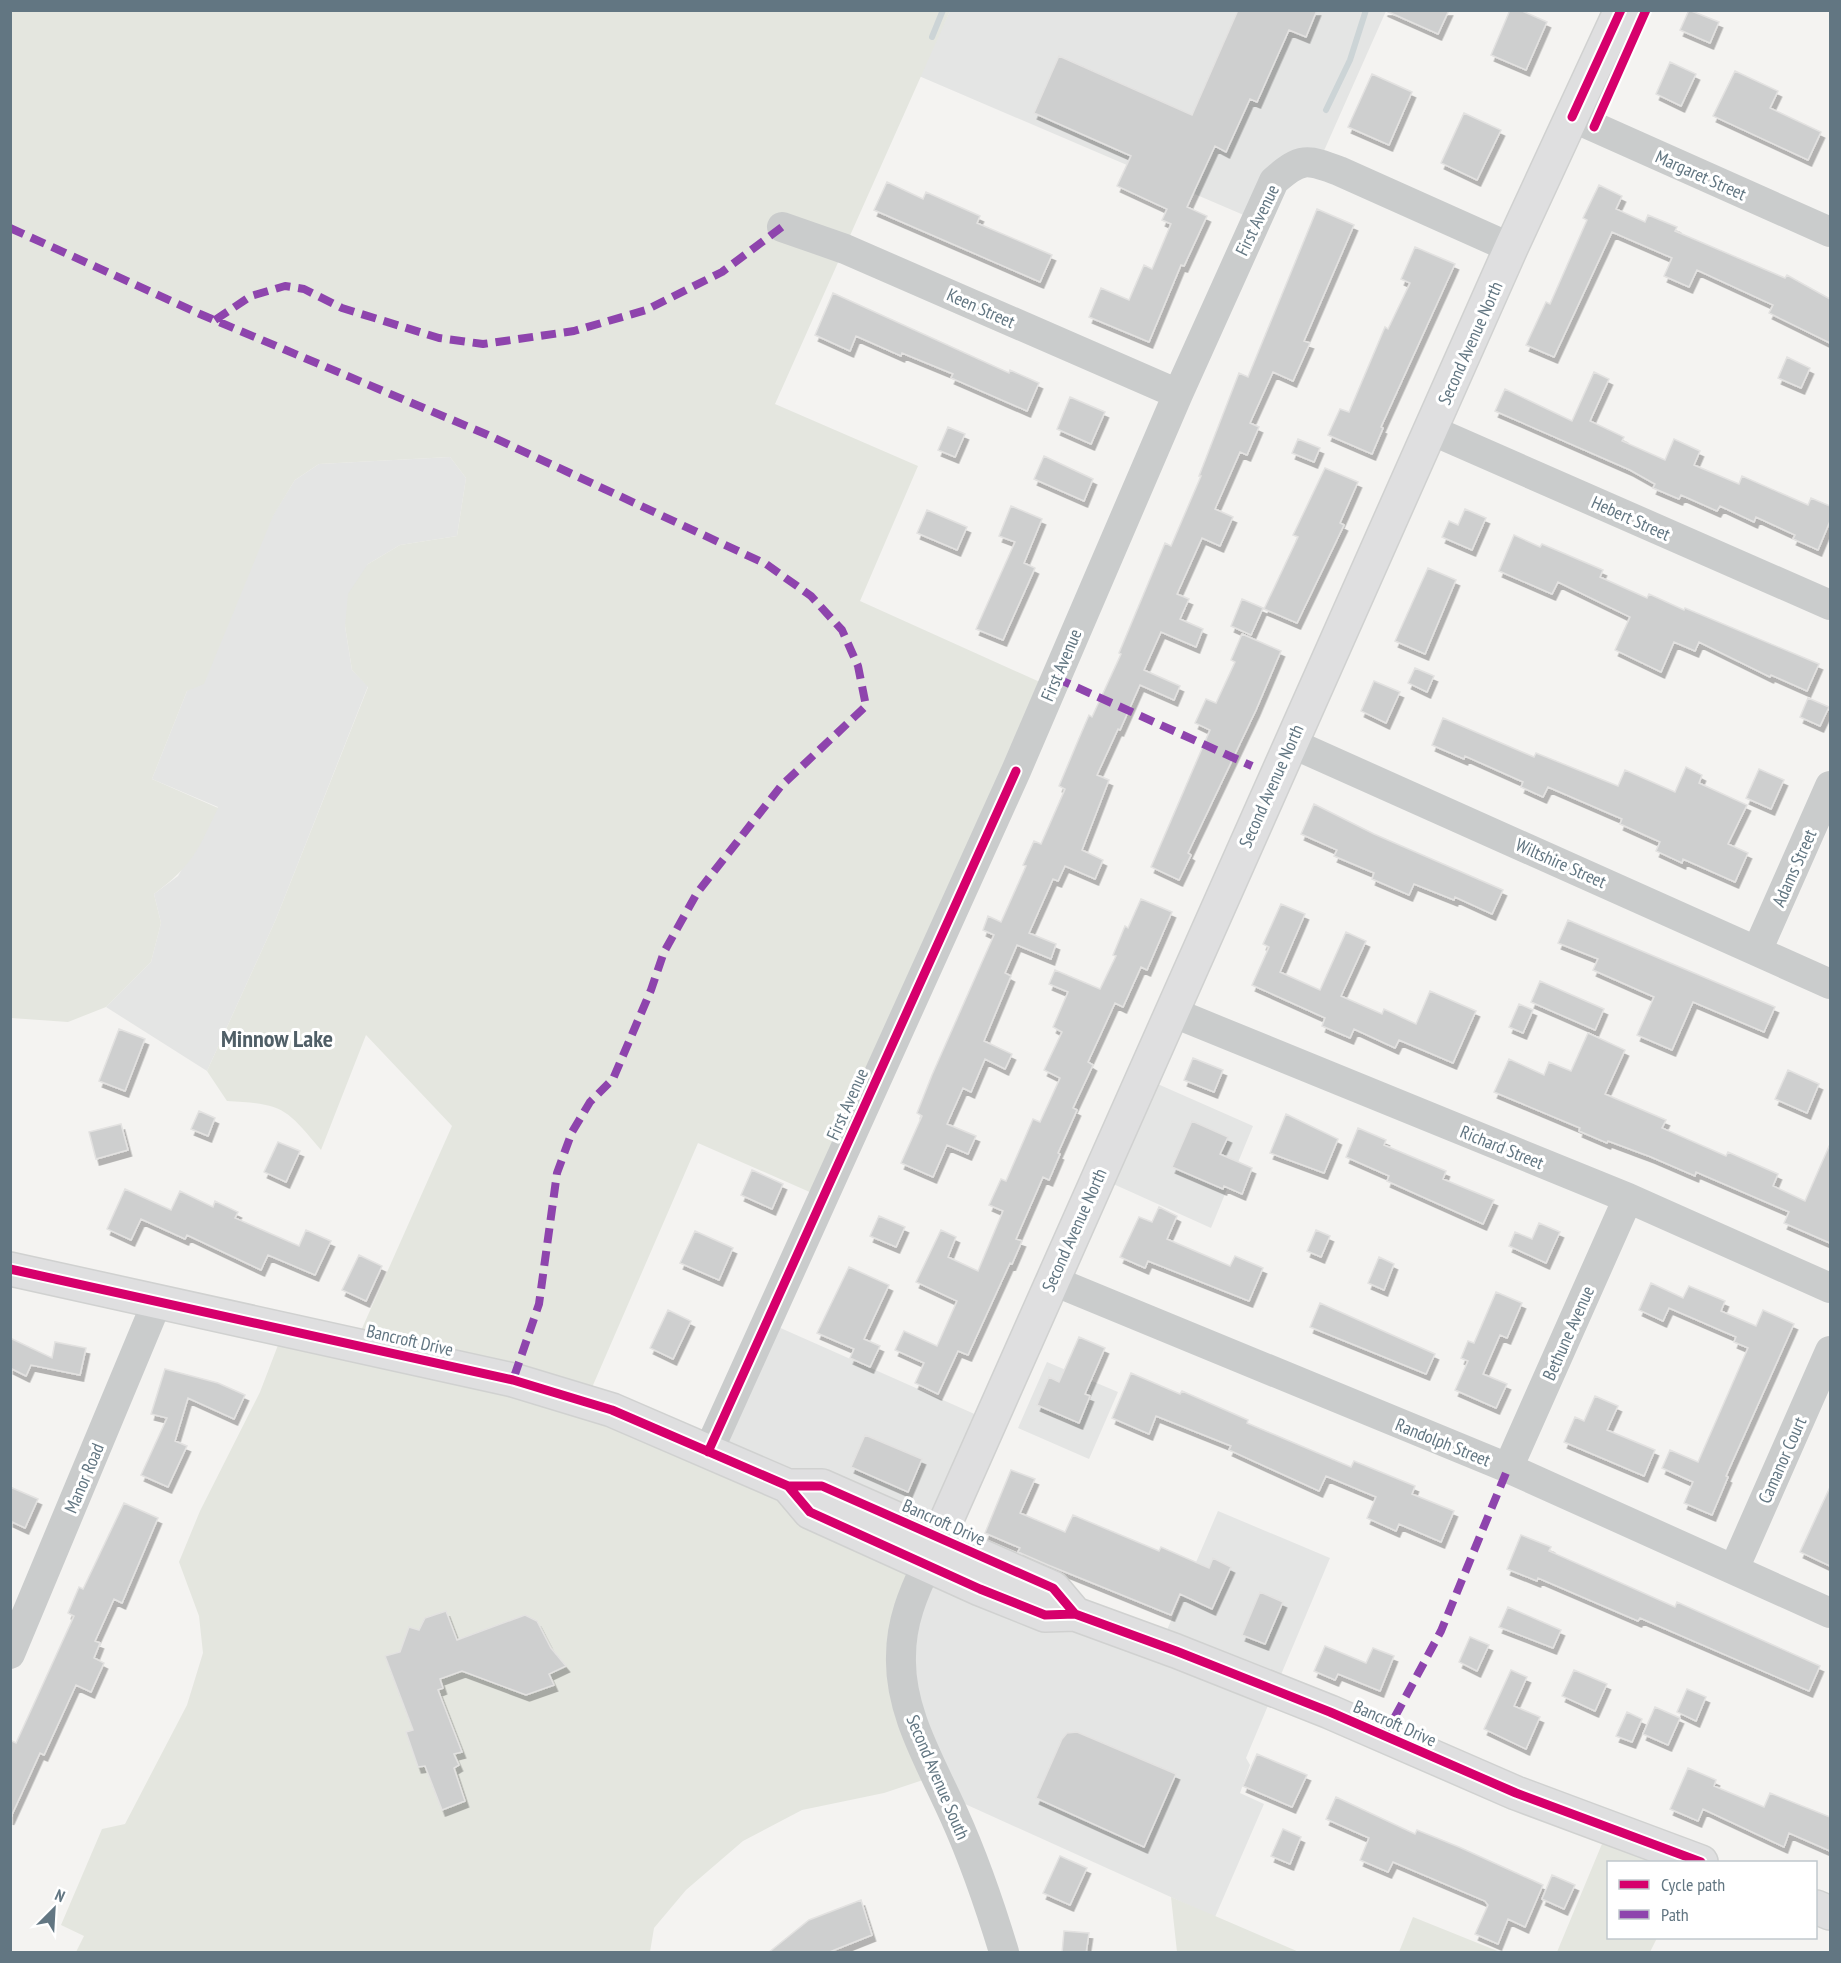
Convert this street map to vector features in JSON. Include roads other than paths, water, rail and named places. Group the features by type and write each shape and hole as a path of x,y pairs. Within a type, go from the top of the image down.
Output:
{"main road":[{"name":"Second Avenue North","path":"933,1551 1051,1280 1511,248 1621,10"},
{"name":"Bancroft Drive","path":"10,1269 497,1376 561,1393 622,1414 788,1486 810,1512 933,1551 1045,1615 1075,1614 1261,1684 1516,1793 1696,1861"}],"street":[{"name":"Margaret Street","path":"1572,117 1830,232"},
{"name":"First Avenue","path":"708,1452 1011,782 1178,394 1274,181 1290,167 1311,161 1339,171 1511,248"},
{"name":"Keen Street","path":"782,227 845,249 1178,394"},
{"name":"Hebert Street","path":"1431,430 1830,605"},
{"name":"Wiltshire Street","path":"1291,743 1830,984"},
{"name":"Adams Street","path":"1757,951 1830,786"},
{"name":"Richard Street","path":"1172,1012 1628,1198 1830,1288"},
{"name":"Bethune Avenue","path":"1508,1468 1628,1198"},
{"name":"Randolph Street","path":"1051,1280 1508,1468 1830,1613"},
{"name":"Manor Road","path":"10,1654 157,1302"},
{"name":"Camanor Court","path":"1734,1569 1830,1351"},
{"name":"Second Avenue South","path":"933,1551 908,1606 900,1655 901,1676 915,1727 969,1851 1004,1953"}],"waterway":[{"path":"932,37 943,10"},
{"path":"1326,110 1350,60 1366,10"}],"district":[{"name":"Minnow Lake","path":"277,1038"}]}
